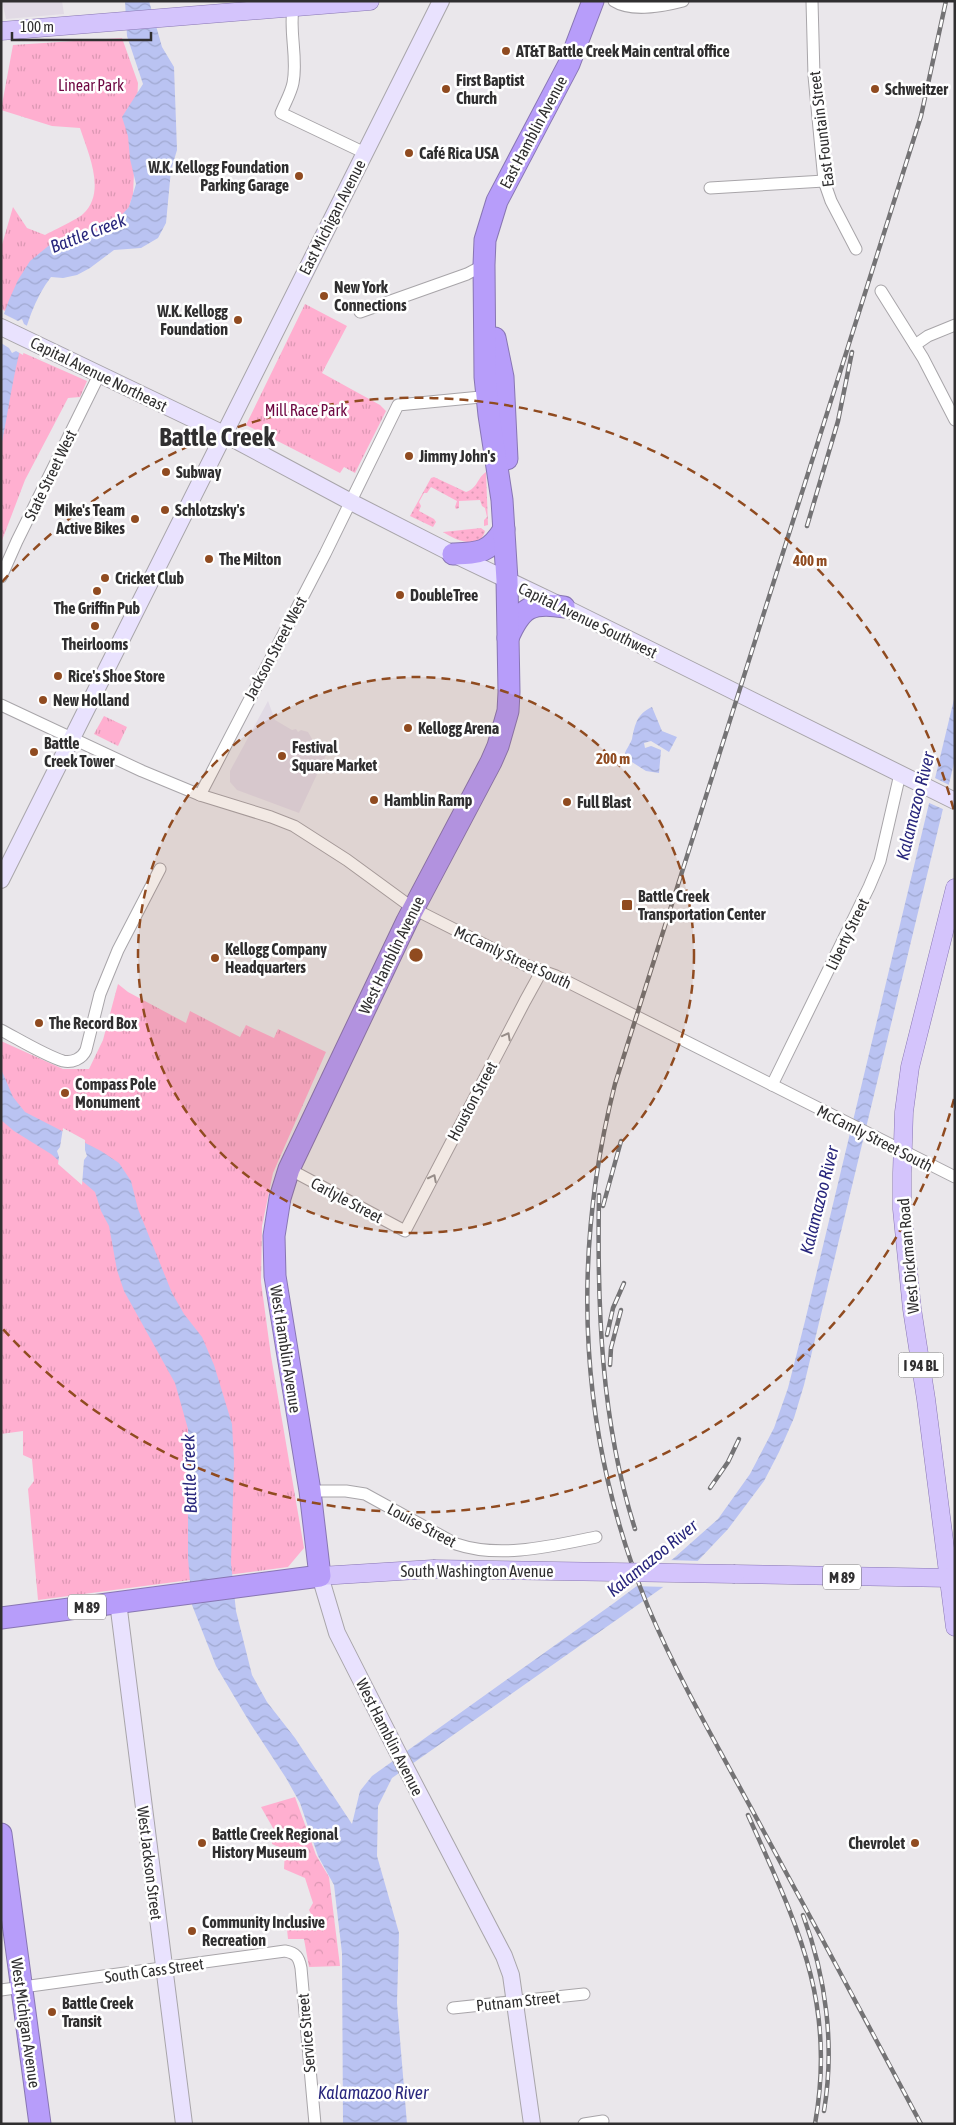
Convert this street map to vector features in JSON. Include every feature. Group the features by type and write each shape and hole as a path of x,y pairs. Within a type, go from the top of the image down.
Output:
{"highway":[{"name":"East Hamblin Avenue","path":"496,395 486,306 485,240 497,201 569,64 593,1"},
{"name":"West Hamblin Avenue","path":"320,1576 310,1491 274,1276 274,1236 280,1198 289,1170 414,909 498,746 508,711 507,580 496,395"},
{"path":"453,554 486,550 494,544 504,529"},
{"path":"508,638 521,614 530,607 549,604 564,607"},
{"name":"South Washington Avenue","path":"1,1618 118,1602 174,1597 320,1576"},
{"name":"West Michigan Avenue","path":"1,1834 11,1989 40,2124"}],"main road":[{"path":"2,28 115,22 370,1"},
{"name":"West Dickman Road","path":"955,888 910,1067 904,1112 902,1209 912,1309 952,1578 955,1627"},
{"name":"South Washington Avenue","path":"320,1576 433,1569 952,1578"}],"street":[{"name":"East Michigan Avenue","path":"224,434 441,1"},
{"path":"614,1 619,4 636,6 670,4 683,1"},
{"name":"East Fountain Street","path":"812,1 814,76 824,181 831,201 856,250"},
{"path":"294,7 291,24 295,62 293,84 281,113 365,153"},
{"path":"710,188 824,181"},
{"path":"360,312 467,274 484,265"},
{"path":"881,290 915,345 955,420"},
{"path":"915,345 928,336 955,324"},
{"name":"Capital Avenue Northeast","path":"1,327 224,434"},
{"name":"State Street West","path":"1,577 100,373"},
{"name":"Jackson Street West","path":"200,795 351,502 398,405 496,395"},
{"path":"1,880 224,434"},
{"name":"Capital Avenue Southwest","path":"224,434 453,554 953,800"},
{"name":"McCamly Street South","path":"1,705 74,737 142,771 200,795 272,817 305,832 414,909 541,972 556,976 838,1120 955,1177"},
{"name":"Liberty Street","path":"772,1085 880,861 900,774"},
{"path":"1,1030 63,1061 75,1061 81,1058 86,1050 104,985 118,950 160,869"},
{"name":"Houston Street","path":"408,1226 524,1001 541,972"},
{"name":"Carlyle Street","path":"289,1170 408,1226"},
{"name":"Louise Street","path":"310,1491 346,1491 365,1494 456,1544 469,1548 523,1550 596,1537"},
{"name":"West Hamblin Avenue","path":"320,1576 337,1633 504,1956 511,1975 513,2001 532,2124"},
{"name":"West Jackson Street","path":"118,1602 184,2124"},
{"name":"South Cass Street","path":"11,1989 286,1951"},
{"name":"Service Street","path":"286,1951 300,1959 315,2124"},
{"name":"Putnam Street","path":"453,2008 584,1994"},
{"path":"584,2124 604,2121"}],"shaded area":[{"path":"2,1 62,1 64,14 6,19"},
{"name":"Festival Square Market","path":"268,701 275,720 292,730 308,732 315,744 323,741 326,749 331,748 333,752 326,755 299,813 237,790 230,782 230,771"}],"green space":[{"name":"Linear Park","path":"122,38 138,83 133,195 124,221 46,256 5,311 1,309 1,248 13,207 27,228 45,235 83,214 90,205 94,195 95,184 91,160 80,128 52,126 1,110 13,45"},
{"name":"Mill Race Park","path":"305,304 347,326 322,373 380,405 386,411 355,473 344,467 340,473 246,425"},
{"path":"1,343 87,381 80,397 68,398 25,480 1,543"},
{"path":"486,472 488,525 484,526 484,520 487,517 485,508 480,500 459,501 459,508 456,509 457,501 431,487 427,493 424,493 419,502 421,506 419,511 434,519 436,522 433,527 410,516 431,478 434,477 466,492 473,488"},
{"path":"481,528 485,531 482,537 478,541 473,542 454,538 443,532"},
{"path":"104,716 127,727 118,746 94,734"},
{"path":"118,984 128,992 186,1023 190,1011 240,1037 246,1025 274,1038 278,1029 326,1052 273,1173 262,1226 261,1282 271,1356 304,1548 288,1567 38,1600 28,1489 34,1481 32,1459 23,1455 23,1431 1,1434 1,1041 63,1069 89,1069 103,1040"},
{"path":"295,1797 316,1855 329,1877 340,1966 309,1967 304,1939 288,1939 287,1929 316,1923 309,1910 313,1903 305,1878 284,1869 285,1850 272,1844 273,1828 261,1807"}],"water":[{"path":"125,1 149,1 162,47 174,67 177,150 171,170 166,223 158,238 141,248 114,250 77,275 63,278 51,277 31,313 24,335 13,381 1,447 1,322 18,280 30,261 52,243 97,231 116,221 129,207 136,184 130,159 128,136 122,117 143,84 127,36"},
{"name":"Kalamazoo River","path":"955,695 955,759 804,1385 794,1418 764,1481 728,1529 693,1566 392,1778 378,1806 377,1856 399,1933 397,2003 407,2124 343,2124 342,1953 334,1885 318,1856 300,1803 216,1666 192,1605 188,1558 188,1429 175,1383 124,1291 117,1270 109,1226 101,1211 95,1192 51,1154 14,1131 1,1120 1,1069 13,1097 25,1112 101,1151 119,1163 131,1181 138,1209 172,1293 184,1314 202,1337 214,1365 232,1424 234,1461 231,1563 236,1611 252,1675 267,1702 295,1738 352,1824 360,1791 372,1776 674,1558 718,1519 750,1474 774,1428 788,1388"},
{"path":"652,707 662,731 677,737 669,752 651,741 644,743 645,748 651,746 661,750 659,773 646,771 624,757 640,716"}],"pier":[{"path":"2,313 18,321 22,319 24,324 29,327 23,355 16,351 12,353 9,348 1,343"},
{"path":"933,777 951,786 945,810 927,802"},
{"path":"63,1128 85,1140 87,1156 84,1160 82,1185 58,1164 59,1157 57,1151 60,1147"},
{"path":"667,1560 701,1561 667,1587 632,1586"}],"railway":[{"path":"921,2124 703,1721 648,1607 625,1543 607,1479 595,1414 589,1348 587,1283 591,1217 601,1150 615,1084 921,116 946,1"},
{"path":"807,526 838,421 852,352"},
{"path":"603,1206 621,1141"},
{"path":"599,1195 599,1279 608,1406 624,1489 635,1529"},
{"path":"607,1335 613,1308 624,1283"},
{"path":"610,1365 611,1348 621,1310"},
{"path":"710,1488 728,1462 739,1439"},
{"path":"748,1815 782,1892 808,1964 816,2001 821,2039 820,2080 815,2124"},
{"path":"803,1915 818,1962 826,2011 829,2061 824,2111"}],"place":[{"name":"AT&T Battle Creek Main central office","path":"506,51"},
{"name":"First Baptist Church","path":"446,89"},
{"name":"Schweitzer","path":"875,89"},
{"name":"Café Rica USA","path":"409,153"},
{"name":"W.K. Kellogg Foundation Parking Garage","path":"299,176"},
{"name":"New York Connections","path":"324,296"},
{"name":"W.K. Kellogg Foundation","path":"238,320"},
{"name":"Jimmy John's","path":"409,456"},
{"name":"Subway","path":"166,472"},
{"name":"Schlotzsky's","path":"165,510"},
{"name":"Mike's Team Active Bikes","path":"135,519"},
{"name":"The Milton","path":"209,559"},
{"name":"Cricket Club","path":"105,578"},
{"name":"The Griffin Pub","path":"97,591"},
{"name":"DoubleTree","path":"400,595"},
{"name":"Theirlooms","path":"95,626"},
{"name":"Rice's Shoe Store","path":"58,676"},
{"name":"New Holland","path":"43,700"},
{"name":"Kellogg Arena","path":"408,728"},
{"name":"Battle Creek Tower","path":"34,752"},
{"name":"Festival Square Market","path":"282,756"},
{"name":"Hamblin Ramp","path":"374,800"},
{"name":"Full Blast","path":"567,802"},
{"name":"Battle Creek Transportation Center","path":"627,905"},
{"name":"Kellogg Company Headquarters","path":"215,958"},
{"name":"The Record Box","path":"39,1023"},
{"name":"Compass Pole Monument","path":"65,1093"},
{"name":"Battle Creek Regional History Museum","path":"202,1843"},
{"name":"Chevrolet","path":"915,1843"},
{"name":"Community Inclusive Recreation","path":"192,1931"},
{"name":"Battle Creek Transit","path":"52,2012"}],"district":[{"name":"Battle Creek","path":"217,437"}]}
